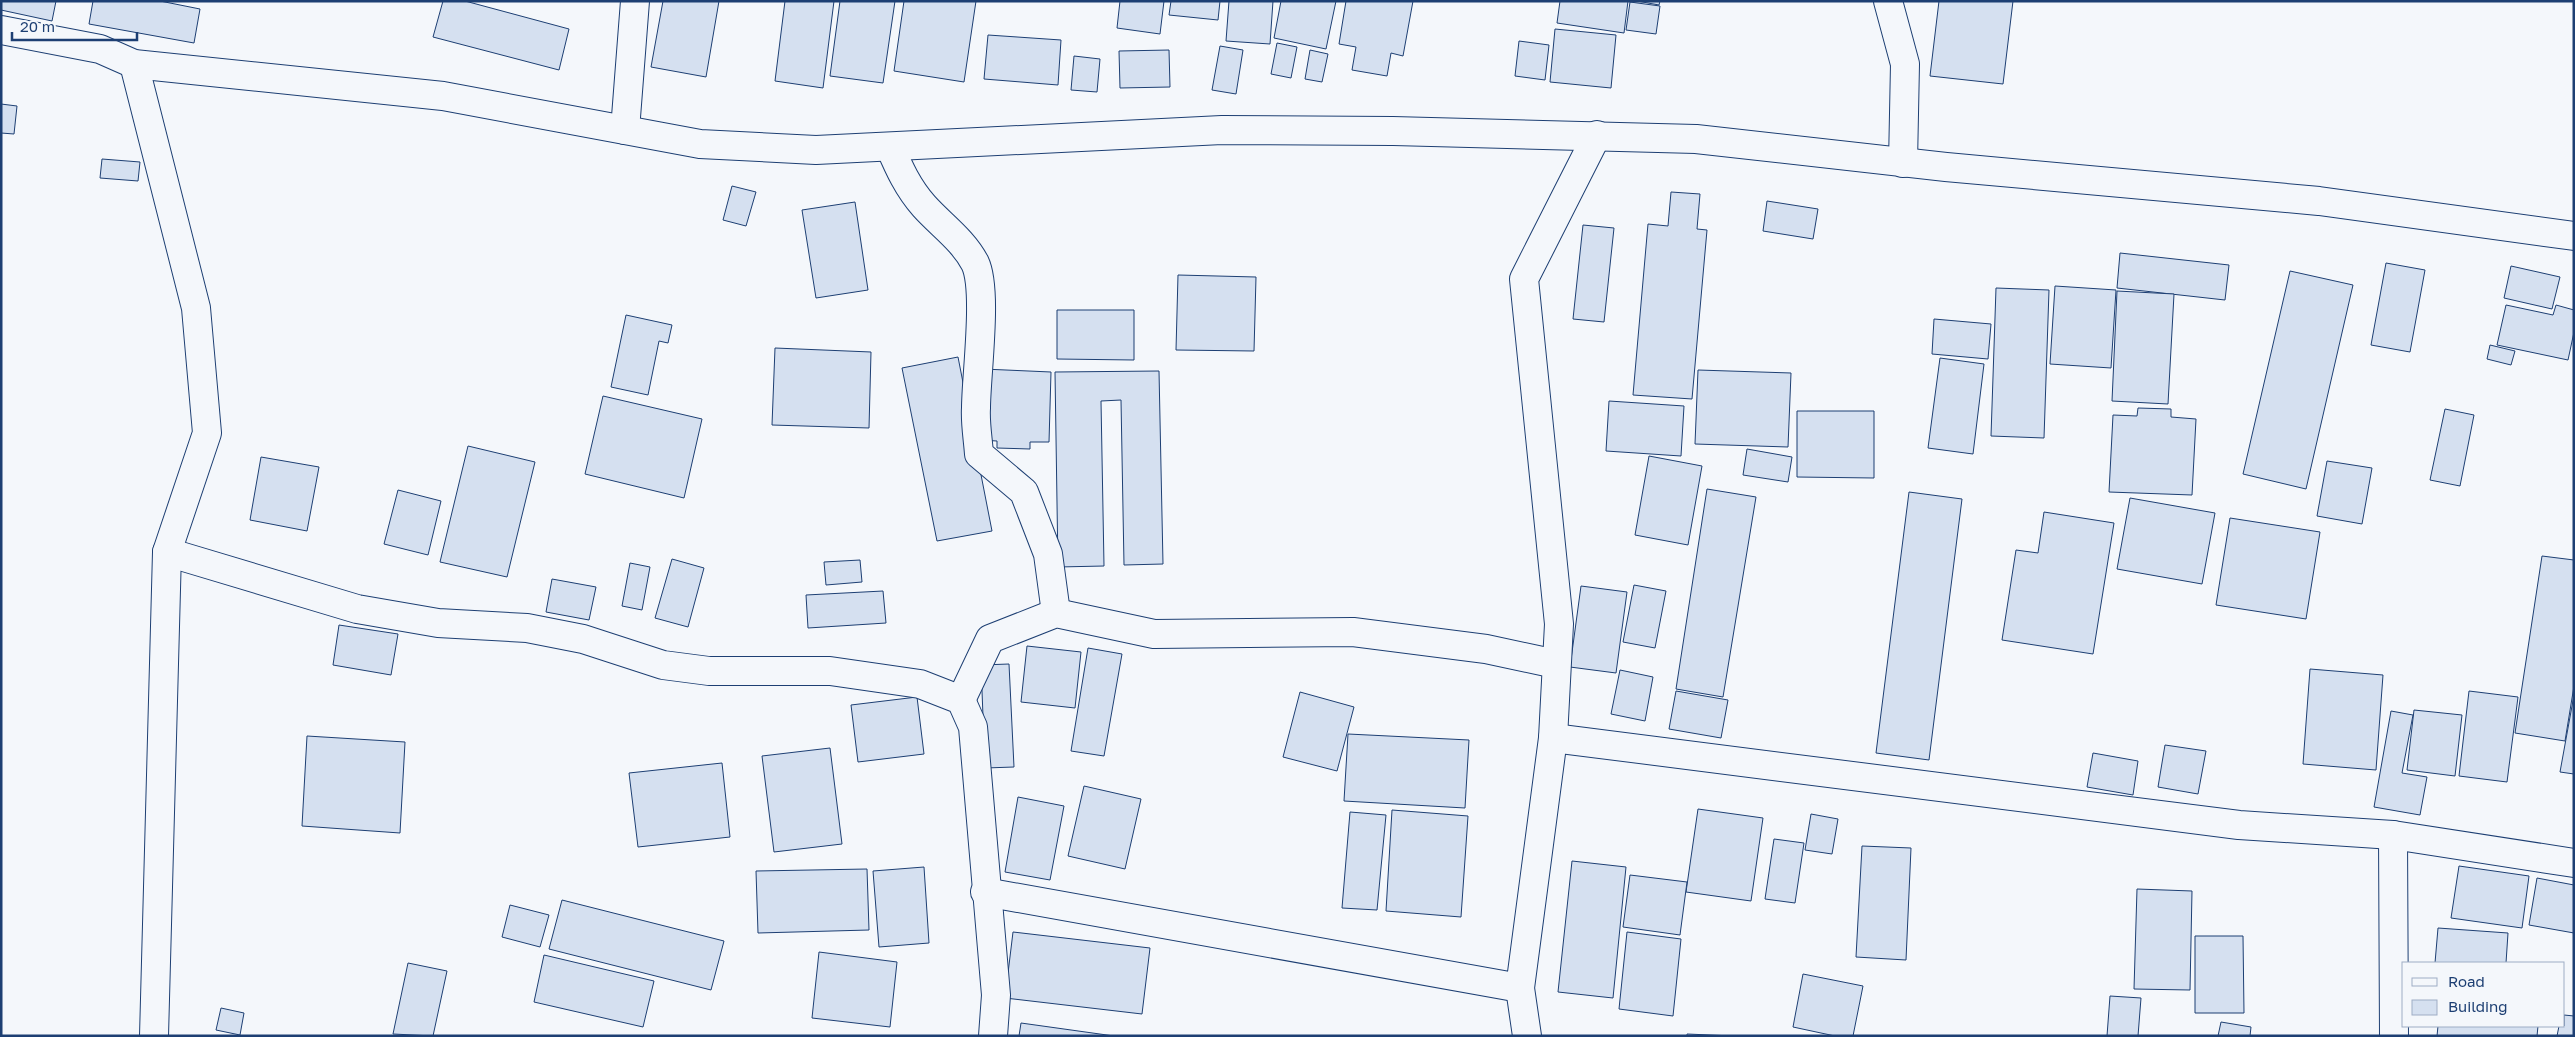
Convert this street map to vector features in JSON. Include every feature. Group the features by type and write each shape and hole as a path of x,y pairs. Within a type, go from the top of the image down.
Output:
{"street":[{"path":"625,130 635,1"},
{"path":"1888,1 1905,64 1903,163"},
{"path":"1,30 100,48 134,64 443,96 710,144 816,150 1222,130 1393,130 1696,139 1903,163 2319,201 2574,236"},
{"path":"134,64 196,308 207,434 167,552 154,1036"},
{"path":"1527,1036 1520,988 1552,738 1558,624 1524,279 1597,135"},
{"path":"890,147 905,182 924,206 953,235 975,264 980,293 979,376 976,408 979,454 1024,492 1048,554 1056,612"},
{"path":"167,552 357,609 438,622 526,628 583,638 663,665 709,671 830,671 920,684 961,700 973,727 985,892 996,995 993,1036"},
{"path":"961,700 990,639 1056,612 1154,634 1354,632 1486,649 1556,664"},
{"path":"1552,738 2239,824 2393,835 2574,864"},
{"path":"2393,835 2394,1036"},
{"path":"985,892 1520,988"}],"building":[{"path":"1,1 56,1 52,21 1,10"},
{"path":"93,1 160,1 200,9 194,43 89,24"},
{"path":"443,1 465,1 569,29 559,70 433,37"},
{"path":"663,1 719,1 706,77 651,67"},
{"path":"785,1 834,1 823,88 775,81"},
{"path":"840,1 895,1 883,83 830,76"},
{"path":"904,1 976,1 964,82 894,71"},
{"path":"1120,1 1164,1 1160,34 1117,28"},
{"path":"1171,1 1220,1 1218,20 1169,15"},
{"path":"1229,1 1273,1 1270,44 1226,41"},
{"path":"1281,1 1336,1 1326,49 1274,38"},
{"path":"1346,1 1413,1 1403,56 1391,53 1387,76 1352,70 1356,47 1339,44"},
{"path":"1560,1 1628,1 1624,33 1557,23"},
{"path":"1637,1 1660,1 1659,5"},
{"path":"1939,1 2013,1 2003,84 1930,76"},
{"path":"1630,2 1660,6 1656,34 1626,30"},
{"path":"1555,29 1616,35 1611,88 1550,82"},
{"path":"988,35 1061,40 1058,85 984,79"},
{"path":"1519,41 1549,45 1545,80 1515,76"},
{"path":"1277,43 1297,47 1291,78 1271,74"},
{"path":"1220,46 1243,50 1236,94 1212,90"},
{"path":"1169,50 1170,87 1120,88 1119,51"},
{"path":"1310,50 1328,54 1322,82 1305,79"},
{"path":"1074,56 1100,59 1097,92 1071,90"},
{"path":"1,104 17,106 14,134 1,133"},
{"path":"102,159 140,162 138,181 100,178"},
{"path":"732,186 756,192 746,226 723,220"},
{"path":"1671,192 1700,194 1697,229 1707,230 1692,399 1633,395 1648,224 1668,226"},
{"path":"1767,201 1818,209 1813,239 1763,231"},
{"path":"855,202 868,290 816,298 802,210"},
{"path":"1583,225 1614,228 1604,322 1573,319"},
{"path":"2120,253 2229,265 2225,300 2117,288"},
{"path":"2386,263 2425,270 2410,352 2371,345"},
{"path":"2511,266 2560,277 2552,309 2504,298"},
{"path":"2290,271 2353,285 2306,489 2243,474"},
{"path":"1178,275 1256,277 1254,351 1176,350"},
{"path":"2055,286 2116,290 2111,368 2050,364"},
{"path":"1996,288 2049,290 2044,438 1991,436"},
{"path":"2117,291 2174,294 2168,404 2112,401"},
{"path":"2506,305 2553,315 2556,305 2574,310 2574,332 2568,360 2497,345"},
{"path":"1057,310 1134,310 1134,360 1057,359"},
{"path":"626,315 672,325 668,343 659,341 648,395 611,387"},
{"path":"1934,319 1991,324 1988,359 1932,354"},
{"path":"2490,345 2515,351 2511,365 2487,359"},
{"path":"775,348 871,352 869,428 772,425"},
{"path":"958,357 992,531 937,541 902,368"},
{"path":"1940,358 1984,364 1973,454 1928,448"},
{"path":"983,369 1051,372 1049,442 1030,442 1030,449 997,448 997,441 981,440"},
{"path":"1698,370 1791,373 1788,447 1695,444"},
{"path":"1159,371 1163,564 1124,565 1121,400 1101,401 1104,566 1058,567 1055,372"},
{"path":"603,396 702,419 684,498 585,474"},
{"path":"1609,401 1684,406 1681,456 1606,451"},
{"path":"2138,408 2171,409 2171,417 2196,419 2192,495 2109,492 2113,415 2137,416"},
{"path":"2445,409 2474,415 2460,486 2430,480"},
{"path":"1797,411 1874,411 1874,478 1797,477"},
{"path":"468,446 535,462 507,577 440,562"},
{"path":"1747,449 1792,457 1788,482 1743,475"},
{"path":"1649,456 1702,466 1688,545 1635,535"},
{"path":"261,457 319,467 307,531 250,520"},
{"path":"2327,461 2372,468 2362,524 2317,516"},
{"path":"1707,489 1756,497 1723,697 1676,689"},
{"path":"398,490 441,501 428,555 384,544"},
{"path":"1909,492 1962,499 1929,760 1876,753"},
{"path":"2130,498 2215,513 2202,584 2117,569"},
{"path":"2044,512 2114,523 2093,654 2002,640 2016,550 2038,553"},
{"path":"2230,518 2320,532 2306,619 2216,605"},
{"path":"2542,556 2574,560 2574,686 2565,741 2515,733"},
{"path":"672,559 704,568 688,627 655,618"},
{"path":"860,560 862,582 826,585 824,562"},
{"path":"630,563 650,567 642,610 622,606"},
{"path":"552,579 596,587 589,620 546,612"},
{"path":"1634,585 1666,591 1655,648 1623,642"},
{"path":"1581,586 1627,592 1616,673 1570,667"},
{"path":"883,591 886,623 808,628 806,595"},
{"path":"339,625 398,634 391,675 333,665"},
{"path":"1027,646 1081,652 1075,708 1021,702"},
{"path":"1088,648 1122,654 1104,756 1071,751"},
{"path":"1009,664 1014,767 985,768 981,665"},
{"path":"2310,669 2383,675 2376,770 2303,764"},
{"path":"1620,670 1653,677 1645,721 1611,714"},
{"path":"1676,691 1728,700 1721,738 1669,729"},
{"path":"2469,691 2518,697 2507,782 2459,776"},
{"path":"1300,692 1354,707 1337,771 1283,757"},
{"path":"2574,695 2574,774 2560,772"},
{"path":"917,697 924,754 858,762 851,705"},
{"path":"2414,710 2462,715 2455,776 2407,770"},
{"path":"2391,711 2413,715 2402,773 2427,777 2420,815 2374,807"},
{"path":"1348,734 1469,740 1465,808 1344,801"},
{"path":"307,736 405,742 400,833 302,826"},
{"path":"2165,745 2206,751 2198,794 2158,787"},
{"path":"830,748 842,844 774,852 762,756"},
{"path":"2093,753 2138,761 2133,795 2087,787"},
{"path":"722,763 730,837 638,847 629,773"},
{"path":"1084,786 1141,799 1125,869 1068,856"},
{"path":"1018,797 1064,806 1050,880 1005,872"},
{"path":"1698,809 1763,818 1751,901 1686,892"},
{"path":"1392,810 1468,816 1461,917 1386,911"},
{"path":"1350,812 1386,815 1377,910 1342,908"},
{"path":"1811,814 1838,819 1832,854 1805,850"},
{"path":"1774,839 1804,843 1795,903 1765,899"},
{"path":"1862,846 1911,848 1906,960 1856,957"},
{"path":"1572,861 1626,867 1613,998 1558,992"},
{"path":"2459,866 2529,876 2522,928 2451,918"},
{"path":"924,867 929,943 879,947 873,871"},
{"path":"867,869 869,930 758,933 756,871"},
{"path":"1630,875 1687,882 1680,935 1623,927"},
{"path":"2537,878 2574,885 2574,933 2529,925"},
{"path":"2137,889 2192,891 2190,990 2134,989"},
{"path":"562,900 724,941 711,990 549,949"},
{"path":"510,905 549,915 540,947 502,937"},
{"path":"2438,928 2508,933 2506,962 2435,962"},
{"path":"1013,932 1150,948 1142,1014 1005,998"},
{"path":"1627,932 1681,939 1673,1016 1619,1009"},
{"path":"2195,936 2243,936 2244,1013 2195,1013"},
{"path":"819,952 897,962 890,1027 812,1018"},
{"path":"544,955 654,981 643,1027 534,1002"},
{"path":"408,963 447,971 433,1036 393,1034"},
{"path":"1803,974 1863,986 1853,1036 1835,1036 1793,1027"},
{"path":"2110,996 2141,998 2138,1036 2107,1036"},
{"path":"221,1008 244,1013 240,1035 216,1030"},
{"path":"2565,1015 2574,1016 2574,1036 2557,1036 2559,1027 2565,1027"},
{"path":"2221,1022 2251,1027 2250,1036 2218,1036"},
{"path":"1021,1023 1114,1036 1019,1036"},
{"path":"2438,1027 2538,1027 2537,1036 2437,1036"},
{"path":"1687,1034 1733,1036 1687,1036"}]}
